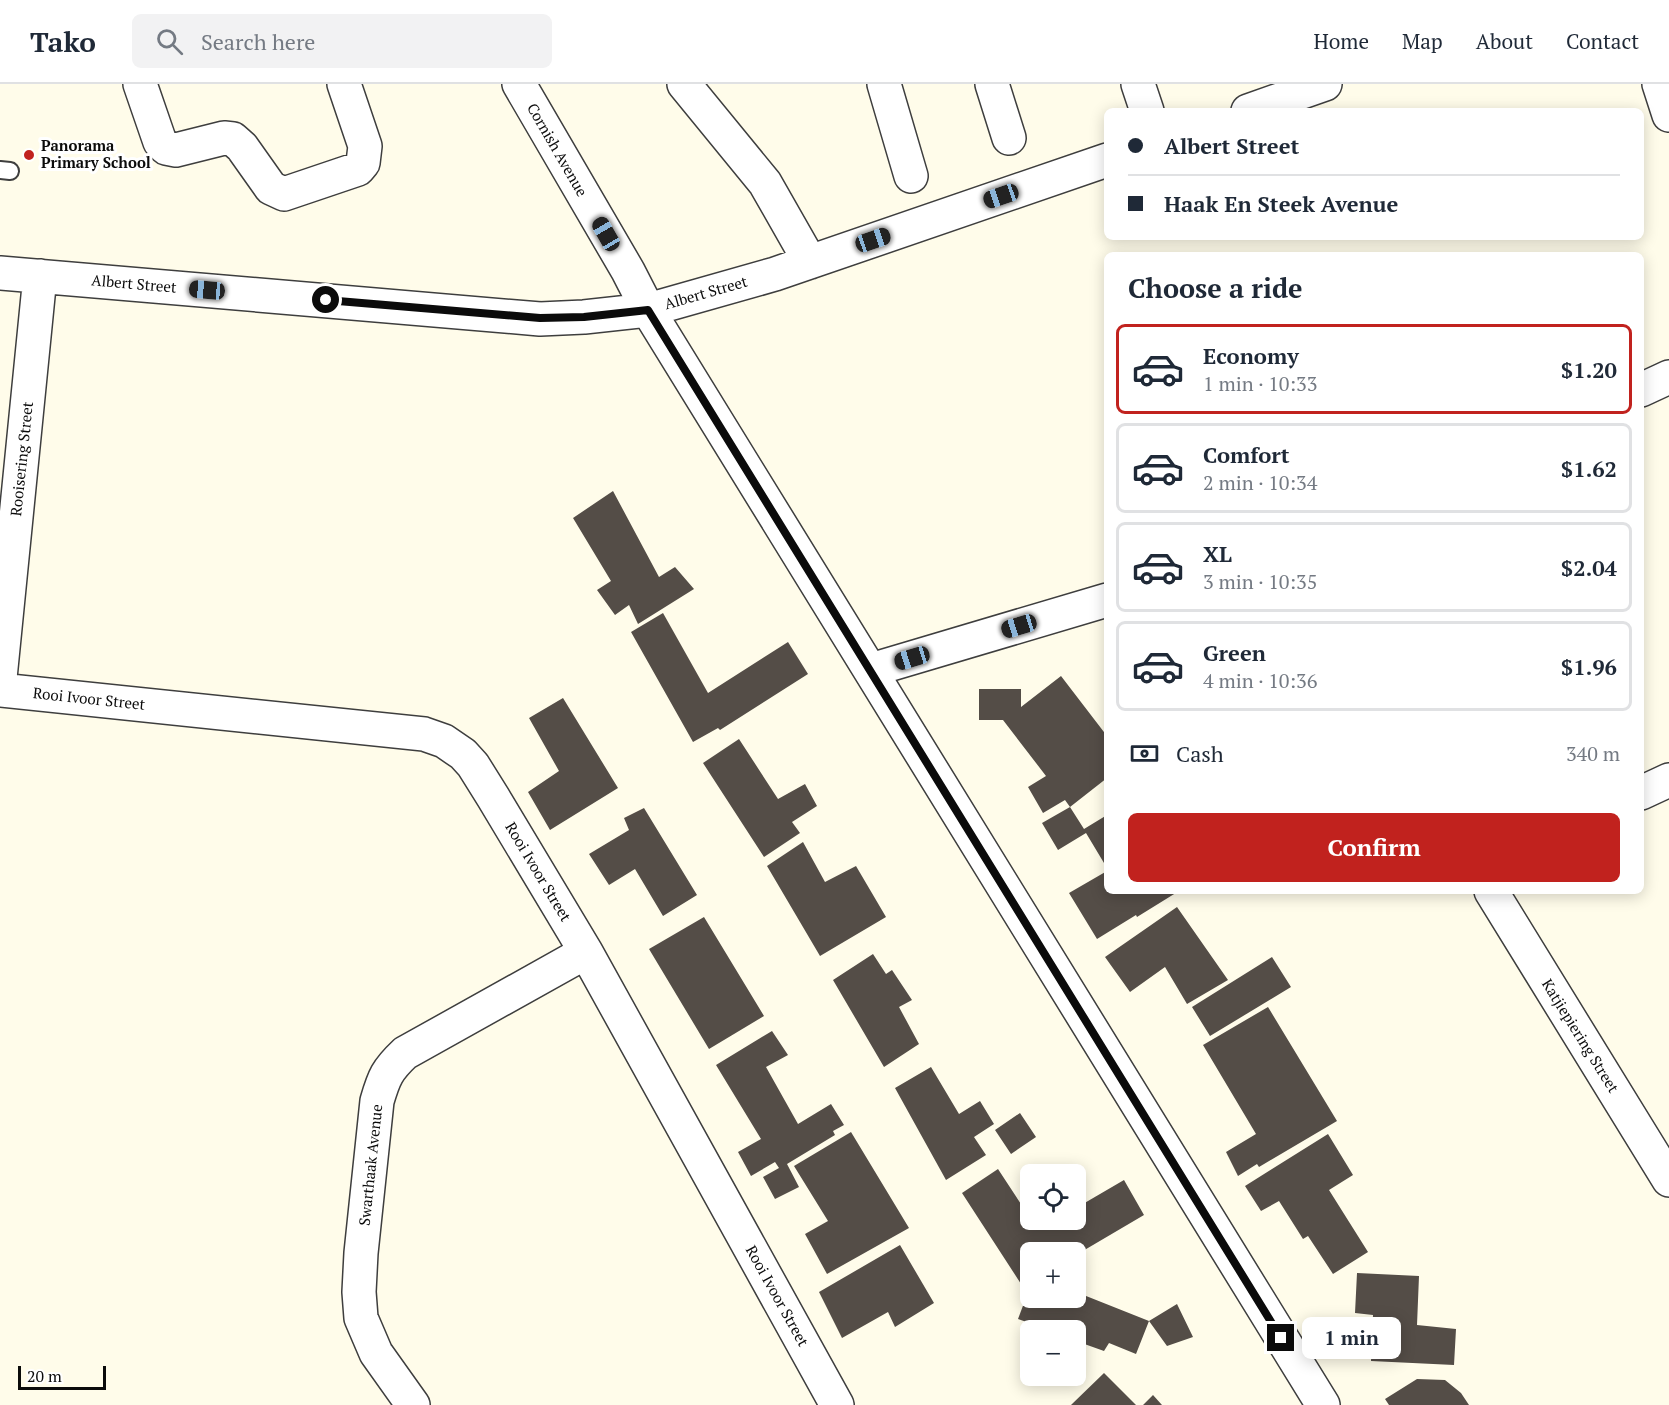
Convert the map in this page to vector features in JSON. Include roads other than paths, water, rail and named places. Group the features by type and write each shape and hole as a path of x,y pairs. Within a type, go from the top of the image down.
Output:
{"street":[{"path":"140,84 160,142 166,148 176,150 224,138 233,139 242,147 271,188 284,194 358,169 363,164 365,146 344,84"},
{"name":"Cornish Avenue","path":"519,84 628,271 648,310 1323,1405"},
{"path":"684,84 765,183 810,262"},
{"path":"884,84 911,176"},
{"path":"992,84 1009,138"},
{"path":"1138,84 1146,108"},
{"path":"1257,108 1325,84"},
{"path":"1659,84 1669,116"},
{"name":"Albert Street","path":"0,273 540,318 584,317 648,310 775,274 1104,161"},
{"name":"Rooisering Street","path":"0,678 40,276"},
{"path":"1644,389 1669,377"},
{"path":"871,670 1104,601"},
{"name":"Rooi Ivoor Street","path":"0,690 424,734 444,741 463,754 473,765 586,952 837,1405"},
{"path":"1644,792 1669,780"},
{"name":"Katjiepiering Street","path":"1493,894 1669,1180"},
{"name":"Swarthaak Avenue","path":"413,1405 376,1353 362,1318 358,1292 377,1101 382,1084 394,1063 411,1049 586,952"}],"place":[{"name":"Panorama Primary School","path":"29,155"}]}
